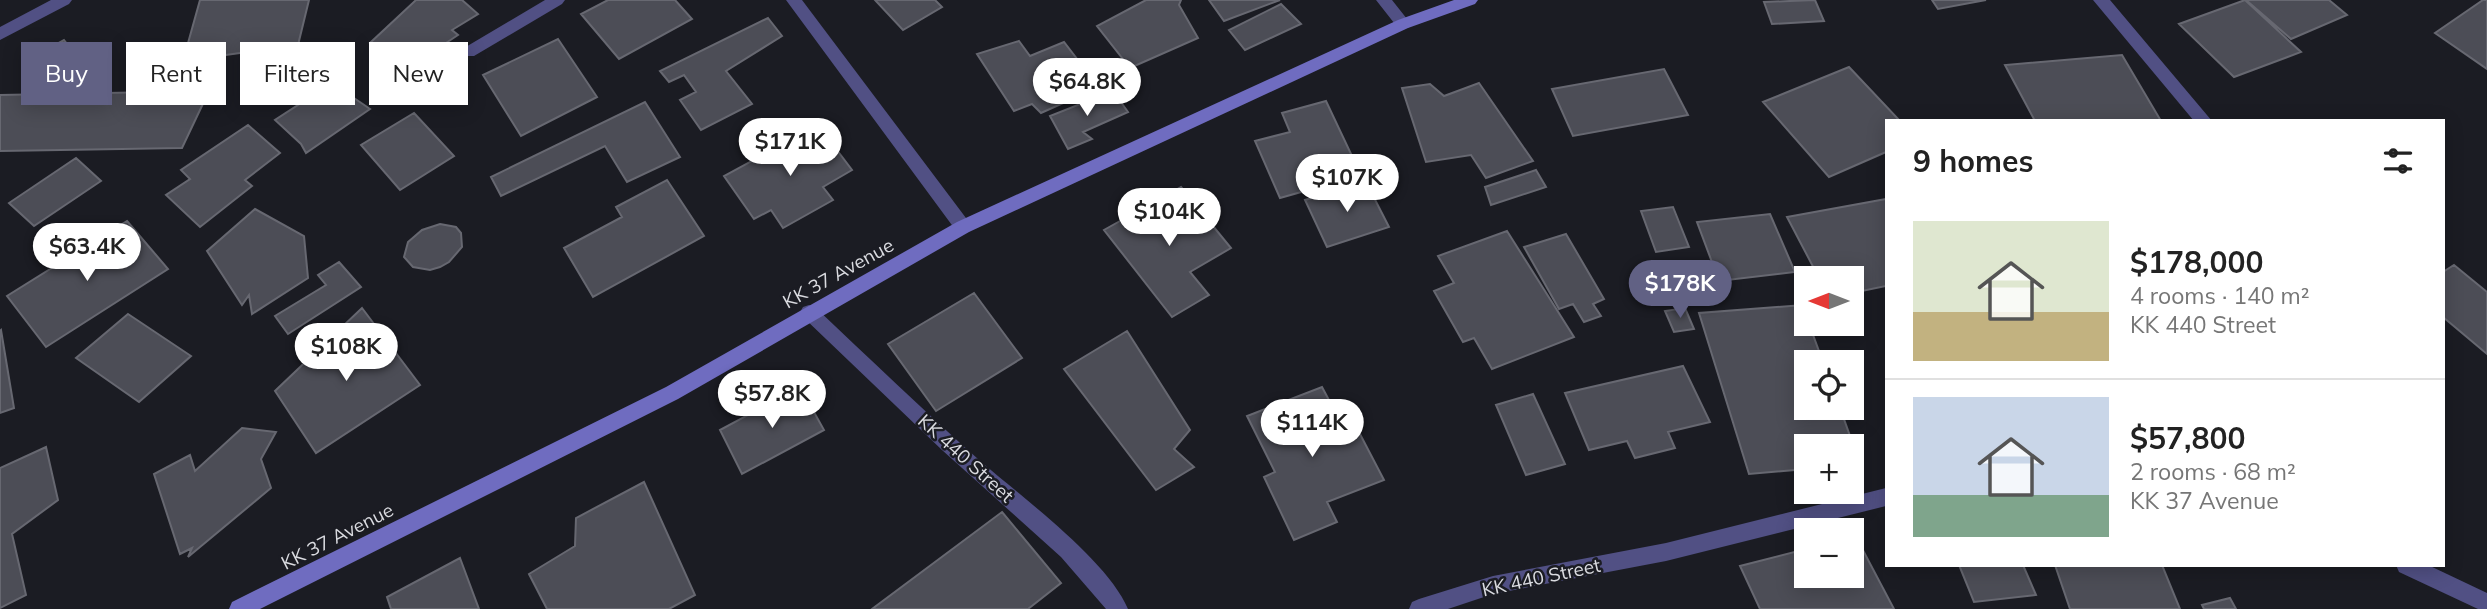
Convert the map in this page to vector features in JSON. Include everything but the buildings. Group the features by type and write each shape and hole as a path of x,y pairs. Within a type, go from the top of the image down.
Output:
{"main road":[{"name":"KK 37 Avenue","path":"239,609 671,393 809,312 963,227 1403,24 1470,0"}],"street":[{"path":"0,34 64,0"},
{"path":"469,52 558,0"},
{"path":"794,0 963,227"},
{"path":"1384,0 1403,24"},
{"path":"2101,0 2202,119"},
{"name":"KK 440 Street","path":"809,312 969,463 1036,522 1107,592 1118,609"},
{"name":"KK 440 Street","path":"1419,609 1493,584 1666,552 1885,497"},
{"path":"2410,567 2487,603"}]}
